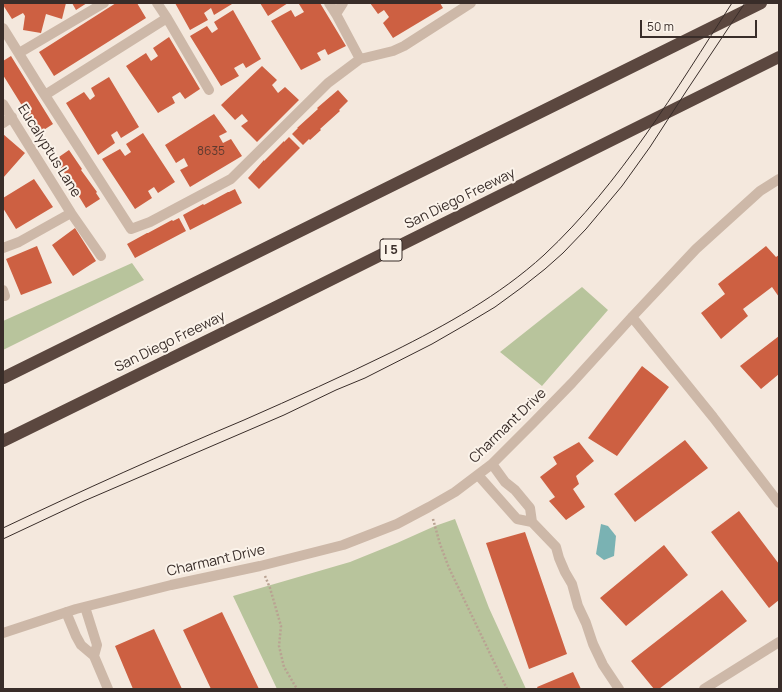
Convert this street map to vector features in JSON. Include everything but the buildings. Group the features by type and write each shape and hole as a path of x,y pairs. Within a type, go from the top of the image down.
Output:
{"highway":[{"path":"3,378 760,3"},
{"name":"San Diego Freeway","path":"3,441 779,57"}],"street":[{"path":"19,53 104,3"},
{"path":"157,3 209,90"},
{"path":"329,3 360,59"},
{"path":"336,14 343,3"},
{"path":"3,28 131,229 150,222 231,179 328,83 360,59 393,51 404,46 471,3"},
{"path":"45,95 167,18"},
{"name":"Eucalyptus Lane","path":"3,104 7,120 101,256"},
{"name":"Charmant Drive","path":"3,633 76,609 343,545 397,524 455,492 492,464 533,424 696,249 760,191 779,179"},
{"name":"Eucalyptus Lane","path":"3,248 19,242 71,213"},
{"path":"632,317 708,411 779,503"},
{"path":"492,464 530,508 532,522"},
{"path":"478,475 517,519 532,522 556,547 565,572 572,584 578,606 593,644 618,689"},
{"path":"86,607 97,645 94,656"},
{"path":"66,612 81,645 94,656 108,689"},
{"path":"704,689 779,642"}],"path":[{"path":"429,507 449,568 507,689"},
{"path":"260,566 270,588 281,626 279,646 284,667 297,689"}],"green space":[{"path":"132,263 144,280 3,350 3,321"},
{"path":"582,287 608,310 542,386 500,352"},
{"path":"455,519 489,608 526,689 277,689 233,596 350,562"}],"water":[{"path":"601,524 608,526 616,536 614,556 604,560 596,554"}],"tram line":[{"path":"3,528 123,472 374,361 452,320 509,284 544,255 598,198 646,135 732,3"},
{"path":"3,539 84,501 284,415 365,378 432,344 495,307 545,269 563,253 586,229 622,186 650,147 745,3"}]}
